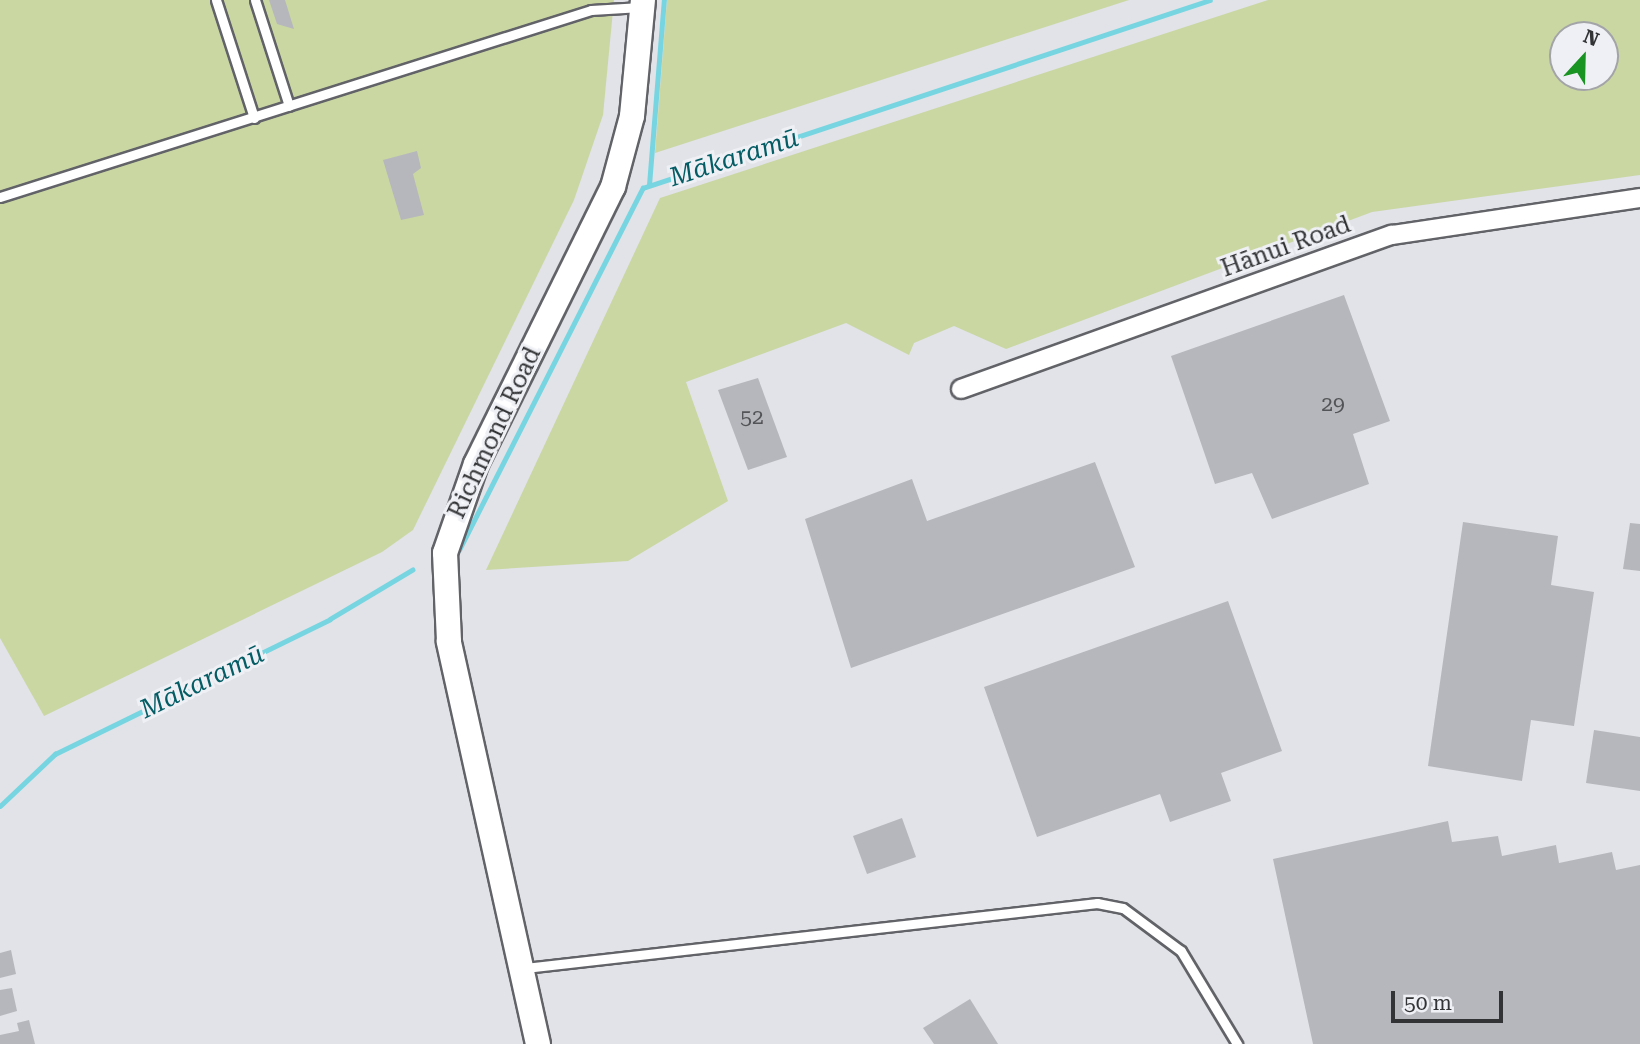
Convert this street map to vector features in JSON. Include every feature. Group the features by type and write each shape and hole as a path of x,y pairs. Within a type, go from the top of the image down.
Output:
{"street":[{"name":"Richmond Road","path":"538,1044 449,641 445,553 476,464 613,187 632,116 642,4"},
{"name":"Hānui Road","path":"961,389 1392,235 1640,198"}],"lane":[{"path":"216,0 254,117"},
{"path":"255,0 289,106"},
{"path":"0,197 592,10 642,4"},
{"path":"523,968 1097,903 1123,908 1181,951 1237,1044"}],"green space":[{"path":"0,0 614,0 603,115 574,200 413,530 382,552 44,716 0,638"},
{"path":"667,0 1129,0 655,153"},
{"path":"1268,0 1640,0 1640,175 1372,212 1006,349 954,326 914,343 909,355 846,323 686,382 728,501 628,561 486,570 660,198"}],"building":[{"path":"269,0 285,0 294,29 277,24"},
{"path":"417,151 421,168 413,174 424,215 401,220 383,160"},
{"path":"1344,295 1390,421 1353,434 1369,484 1272,519 1252,473 1215,484 1171,356"},
{"path":"758,378 787,457 748,470 718,390"},
{"path":"1095,462 1135,567 851,668 805,519 912,479 927,521"},
{"path":"1463,522 1558,536 1551,585 1594,592 1574,726 1531,720 1522,781 1428,766"},
{"path":"1630,523 1640,524 1640,571 1623,569"},
{"path":"1228,601 1282,751 1221,773 1231,801 1170,822 1160,794 1037,837 984,687"},
{"path":"1594,730 1640,737 1640,791 1586,783"},
{"path":"902,818 916,857 867,874 853,836"},
{"path":"1448,821 1452,842 1498,836 1502,856 1556,845 1559,863 1612,852 1616,870 1640,865 1640,1044 1313,1044 1273,859"},
{"path":"11,950 16,974 0,978 0,953"},
{"path":"12,988 17,1011 0,1016 0,990"},
{"path":"970,999 998,1044 934,1044 923,1028"},
{"path":"29,1020 35,1044 0,1044 0,1035 19,1031 17,1023"}],"waterway":[{"path":"649,185 664,0"},
{"name":"Mākaramū","path":"459,550 643,188 1210,0"},
{"name":"Mākaramū","path":"0,806 55,754 330,619 412,570"}]}
